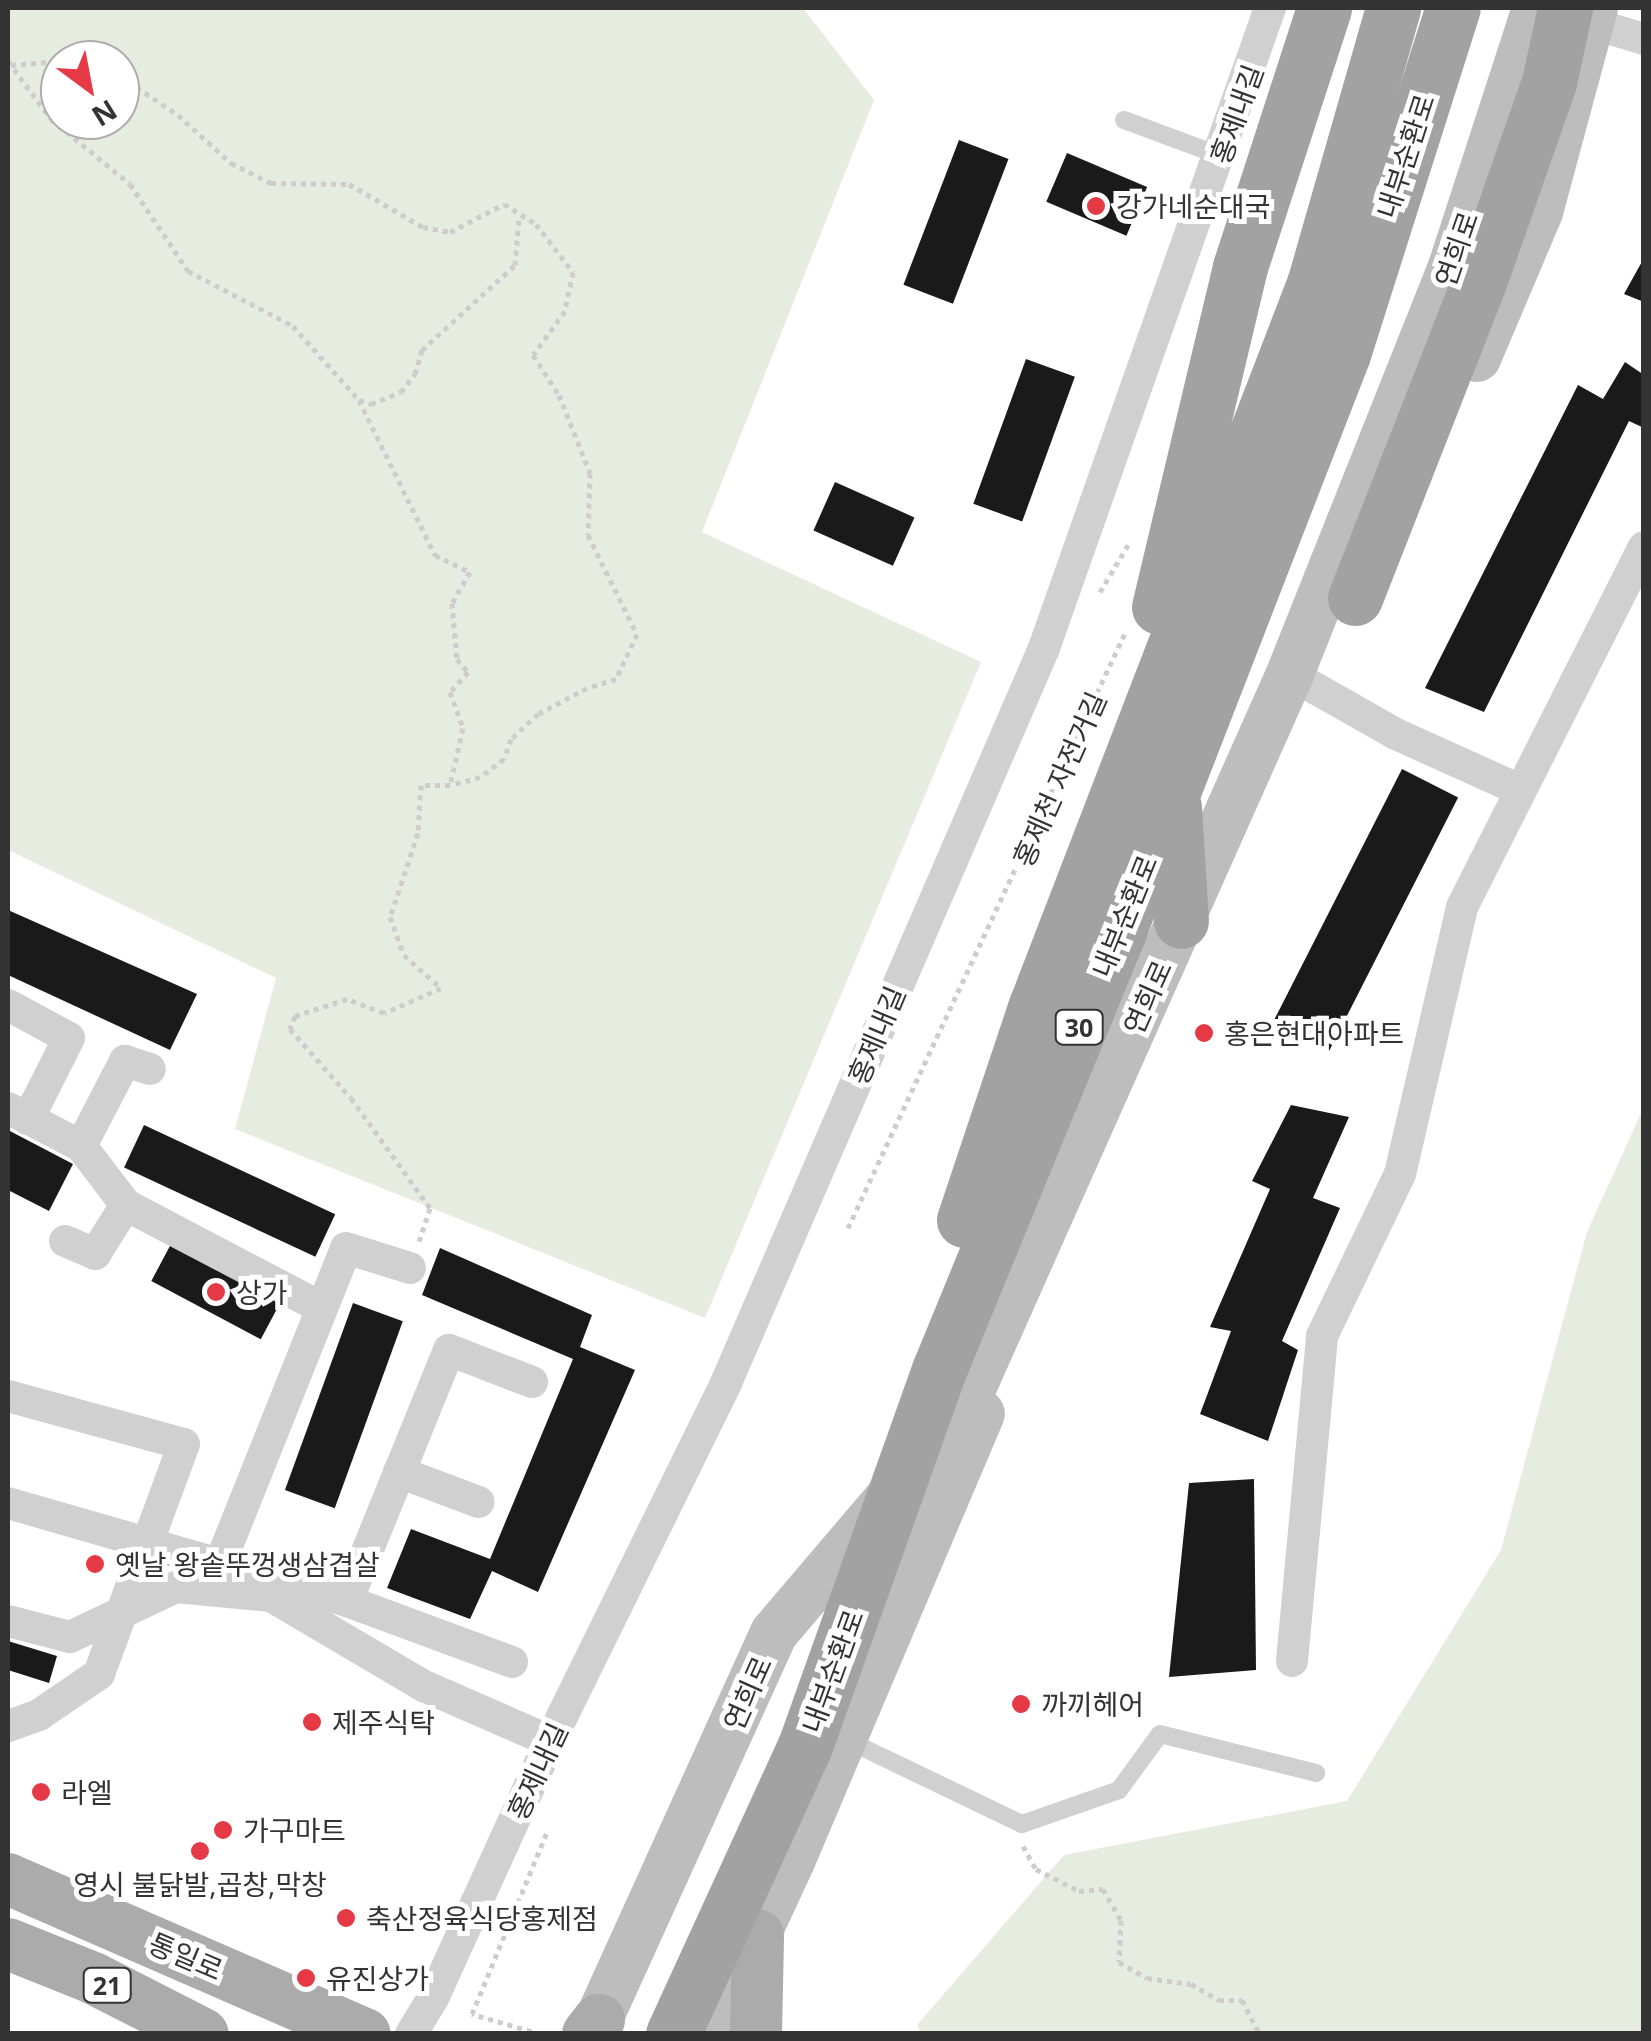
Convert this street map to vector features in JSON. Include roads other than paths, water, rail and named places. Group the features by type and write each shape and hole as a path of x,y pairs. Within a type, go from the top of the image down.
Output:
{"highway":[{"path":"1181,920 1158,612 1240,267 1324,8"},
{"name":"내부순환로","path":"604,2030 774,1735 910,1380 1036,1008 1314,284 1393,8"},
{"name":"내부순환로","path":"673,2034 805,1746 939,1370 1120,928 1336,372 1452,8"},
{"path":"1355,598 1478,282 1548,82 1584,12"}],"main road":[{"name":"연희로","path":"604,2030 774,1633 961,1413 1181,920 1304,682 1450,270 1537,8"},
{"path":"711,2034 758,1935 948,1486 1304,682 1440,447 1538,212 1584,12"},
{"name":"통일로","path":"8,1879 365,2034"},
{"path":"756,2034 758,1935"},
{"name":"21","path":"8,1944 93,1978 203,2034"}],"street":[{"name":"홍제내길","path":"411,2034 433,1998 550,1741 726,1383 1044,648 1221,156 1270,8"},
{"path":"1537,8 1584,12 1644,39"},
{"path":"1292,1661 1322,1336 1400,1174 1462,907 1644,547"},
{"path":"1304,682 1396,734 1520,790"},
{"path":"8,1004 69,1038 18,1113 81,1146 126,1205 322,1308"},
{"path":"81,1146 125,1061 150,1069"},
{"path":"65,1241 95,1254 126,1205"},
{"path":"8,1621 70,1637 176,1587 206,1562 346,1248 410,1268"},
{"path":"347,1601 449,1350 532,1382"},
{"path":"8,1396 184,1444 99,1674 39,1715 8,1726"},
{"path":"399,1472 479,1502"},
{"path":"8,1503 347,1601 512,1662"},
{"path":"176,1587 270,1596 424,1686 550,1741"}],"lane":[{"path":"1124,120 1221,156"},
{"path":"842,1737 1022,1824 1119,1790 1160,1734 1316,1774"}],"place":[{"name":"강가네순대국","path":"1096,206"},
{"name":"홍은현대아파트","path":"1204,1033"},
{"name":"상가","path":"216,1292"},
{"name":"옛날 왕솥뚜껑생삼겹살","path":"95,1564"},
{"name":"까끼헤어","path":"1021,1704"},
{"name":"제주식탁","path":"312,1722"},
{"name":"라엘","path":"41,1792"},
{"name":"가구마트","path":"223,1830"},
{"name":"영시 불닭발,곱창,막창","path":"200,1851"},
{"name":"축산정육식당홍제점","path":"346,1918"},
{"name":"유진상가","path":"306,1978"}]}
